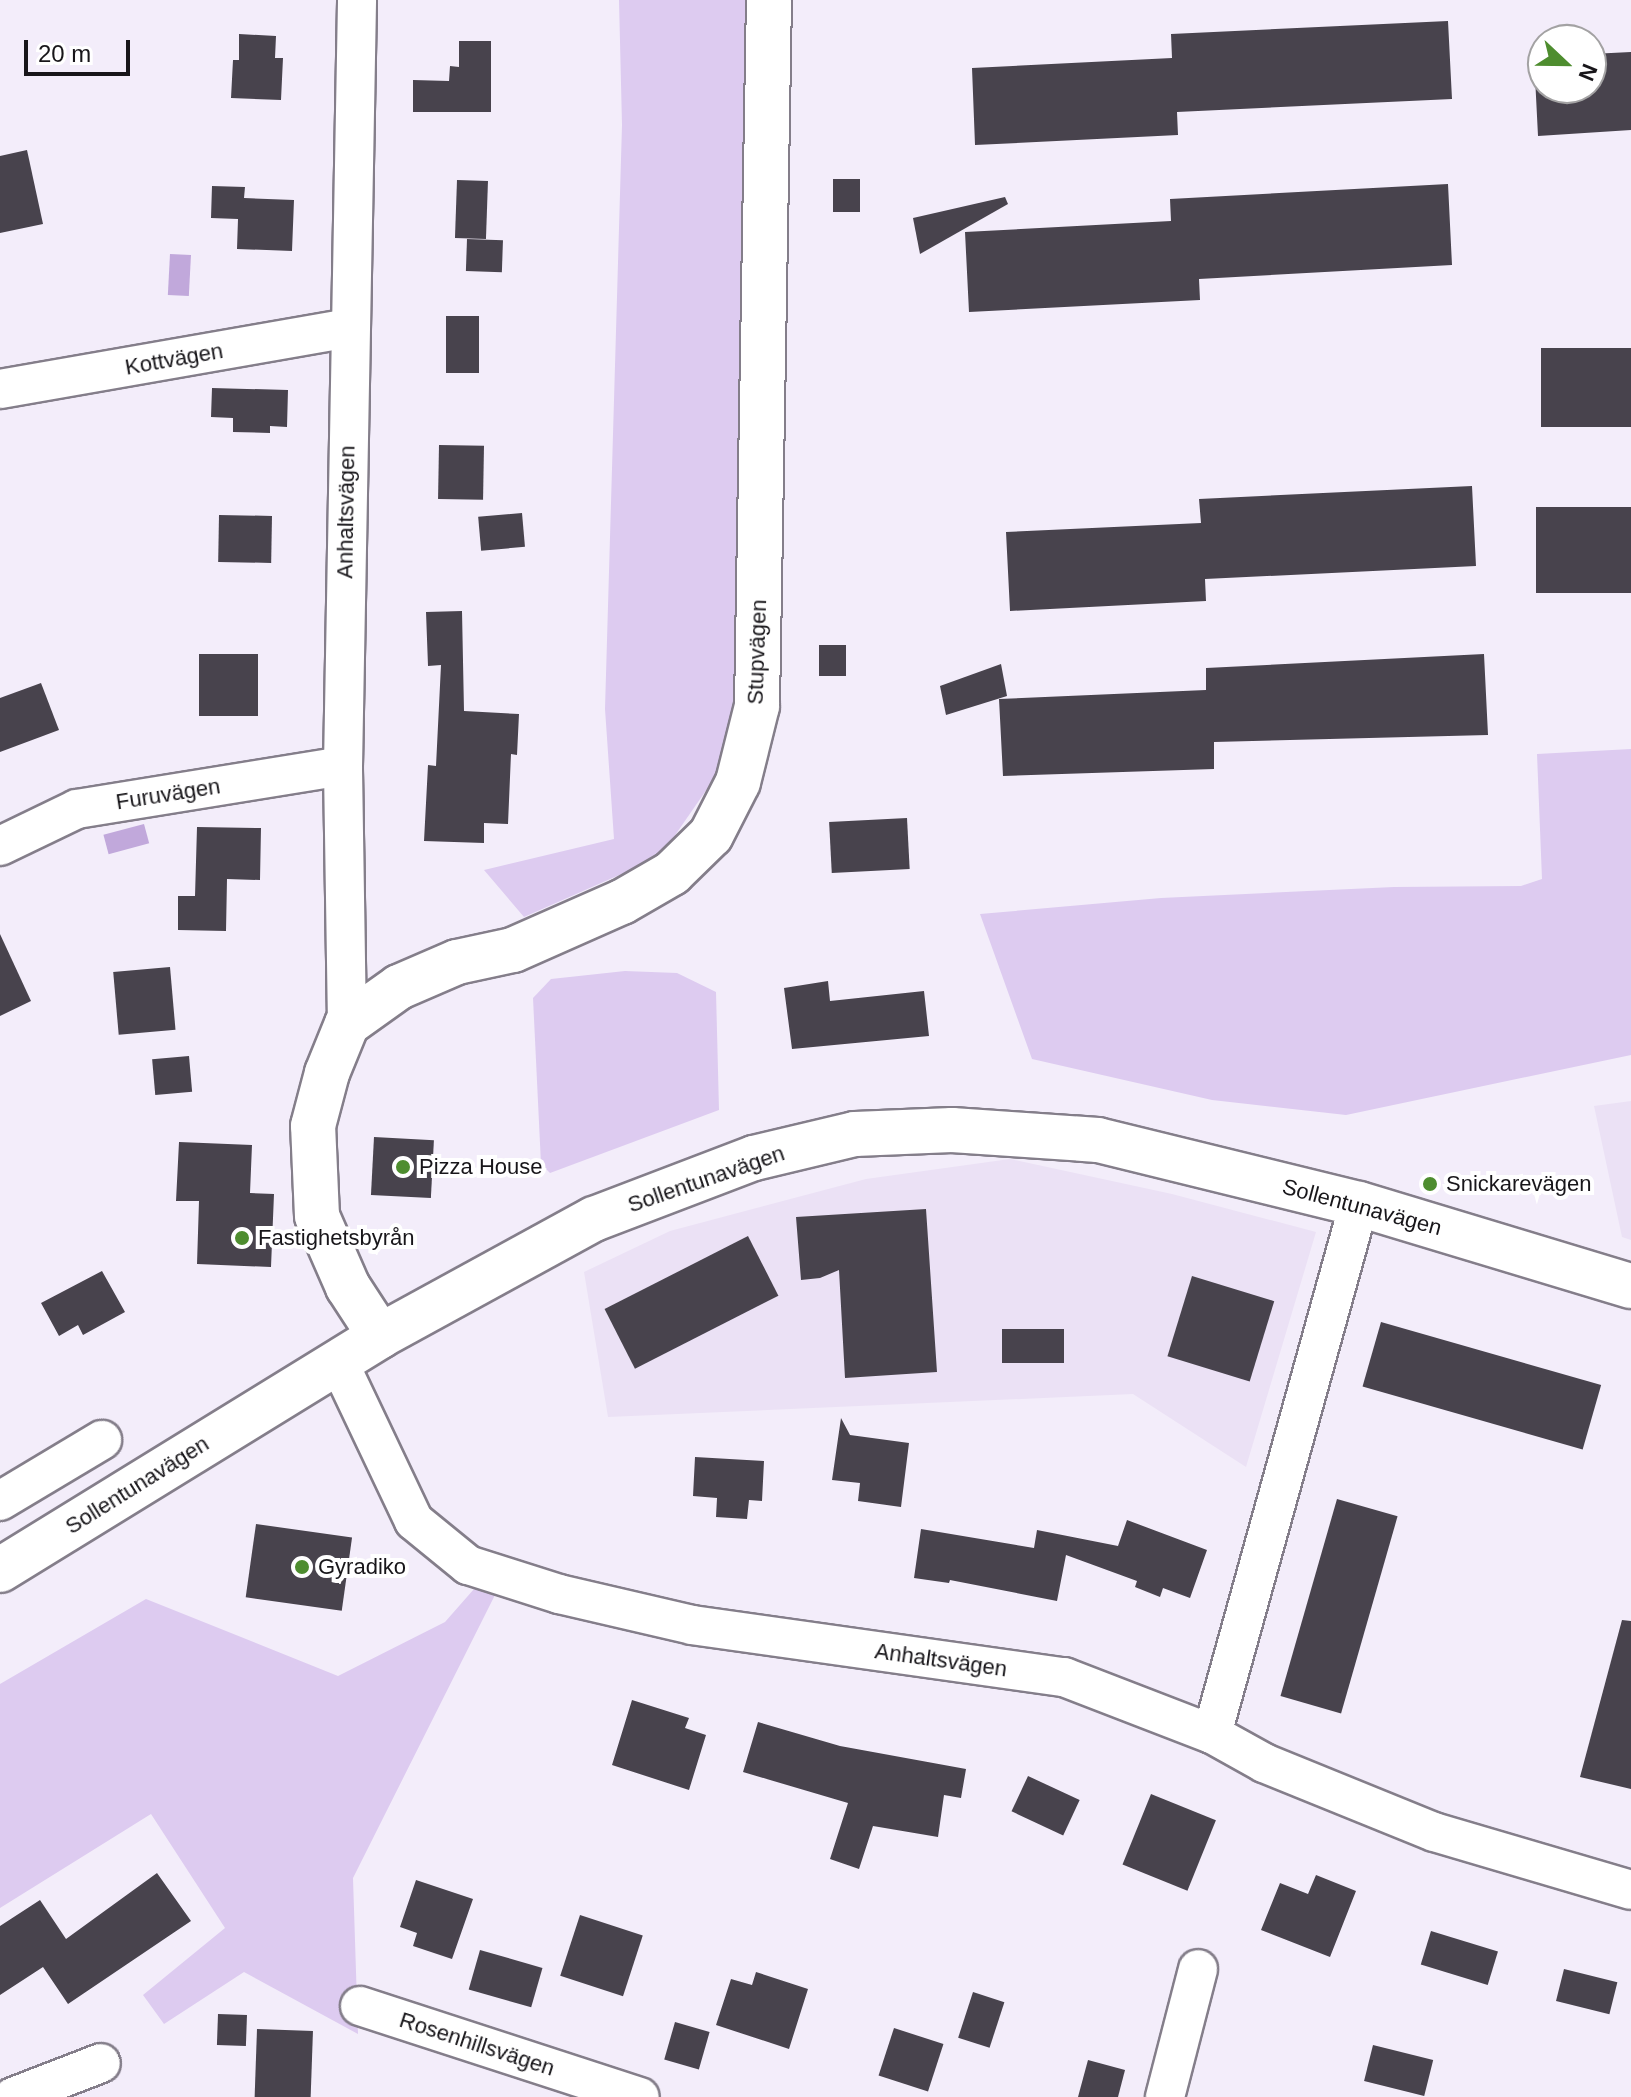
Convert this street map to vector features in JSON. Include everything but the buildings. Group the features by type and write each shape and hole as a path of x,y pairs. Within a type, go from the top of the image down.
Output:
{"street":[{"name":"Anhaltsvägen","path":"347,1024 343,766 348,328 357,0"},
{"name":"Stupvägen","path":"347,1024 399,987 457,962 513,950 622,902 672,873 711,835 738,782 757,706 769,0"},
{"name":"Kottvägen","path":"0,389 348,328"},
{"name":"Furuvägen","path":"0,846 77,809 343,766"},
{"path":"347,1024 327,1073 313,1126 317,1216 348,1287 380,1336"},
{"name":"Sollentunavägen","path":"0,1570 380,1336 594,1219 754,1158 855,1134 952,1130 1098,1140 1359,1204 1631,1286"},
{"path":"1212,1734 1359,1204"},
{"name":"Anhaltsvägen","path":"338,1361 414,1521 468,1565 559,1594 692,1625 1064,1677 1212,1734 1264,1763 1434,1832 1631,1890"},
{"path":"0,1501 102,1440"},
{"path":"1165,2097 1198,1969"},
{"name":"Rosenhillsvägen","path":"360,2006 640,2097"},
{"path":"13,2097 101,2063"}],"shaded area":[{"path":"619,0 754,0 746,713 716,776 660,857 524,917 484,870 614,839 605,709 622,125"},
{"path":"170,254 191,255 189,296 168,295"},
{"path":"1631,749 1631,1055 1346,1115 1212,1100 1032,1059 980,914 1161,898 1394,887 1521,886 1542,879 1537,754"},
{"path":"144,824 149,843 109,854 103,835"},
{"path":"625,971 677,973 716,992 719,1110 550,1173 541,1164 533,998 551,979"},
{"path":"1631,1101 1631,1240 1622,1237 1594,1106"},
{"path":"1010,1159 1172,1194 1316,1232 1246,1467 1133,1394 608,1417 584,1272 670,1231 866,1179"},
{"path":"474,1589 497,1591 353,1878 358,2034 244,1972 164,2024 143,1995 225,1928 151,1814 0,1908 0,1684 146,1599 338,1676 445,1622"}],"place":[{"name":"Pizza House","path":"403,1167"},
{"name":"Snickarevägen","path":"1430,1184"},
{"name":"Fastighetsbyrån","path":"242,1238"},
{"name":"Gyradiko","path":"302,1567"}]}
